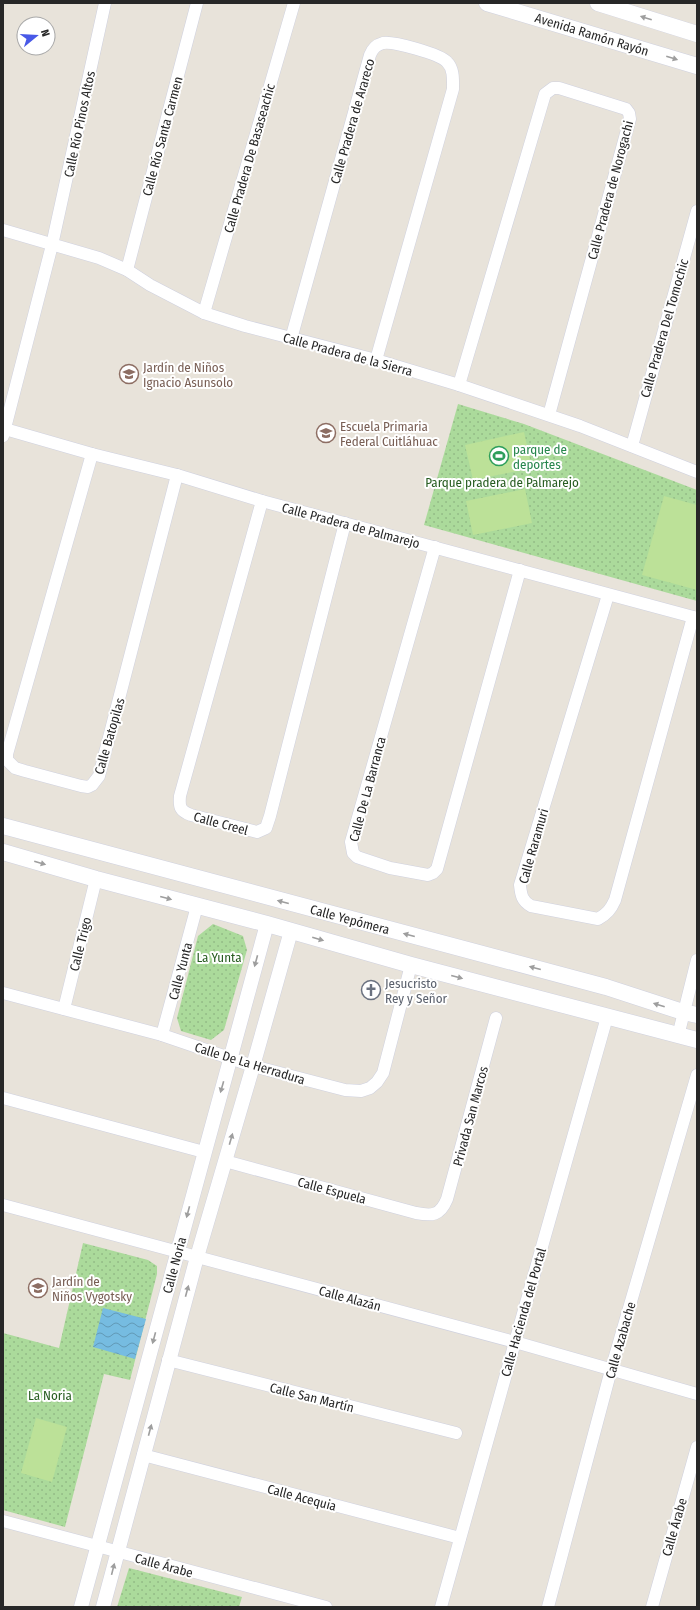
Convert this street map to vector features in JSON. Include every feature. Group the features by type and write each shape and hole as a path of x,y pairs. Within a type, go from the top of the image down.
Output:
{"main road":[{"name":"Avenida Ramón Rayón","path":"487,3 697,66"},
{"path":"598,3 697,34"},
{"name":"Calle Yepómera","path":"3,826 226,887 606,987 690,1014"},
{"name":"Calle Yepómera","path":"3,852 411,965 697,1040"}],"street":[{"name":"Calle Río Pinos Altos","path":"4,433 52,245 105,3"},
{"name":"Calle Río Santa Carmen","path":"127,270 197,3"},
{"name":"Calle Pradera De Basaseachic","path":"204,313 294,3"},
{"name":"Calle Pradera de Arareco","path":"291,339 370,55 373,48 387,42 436,56 448,62 452,73 453,89 376,360"},
{"name":"Calle Pradera de Norogachi","path":"459,385 545,94 553,88 559,88 626,109 630,118 549,415"},
{"name":"Calle Pradera Del Tomochic","path":"632,446 697,211"},
{"name":"Calle Pradera de la Sierra","path":"3,230 99,258 127,270 156,288 204,313 291,339 376,360 459,385 549,415 697,472"},
{"name":"Calle Pradera de Palmarejo","path":"4,433 177,475 262,501 608,595 695,617"},
{"name":"Calle Batopilas","path":"92,454 7,754 8,760 15,768 54,780 88,787 96,781 102,769 177,475"},
{"name":"Calle Creel","path":"262,501 180,796 181,810 191,815 257,832 266,828 345,523"},
{"name":"Calle De La Barranca","path":"434,547 351,842 353,853 356,856 390,868 428,875 434,873 437,869 520,570"},
{"name":"Calle Raramuri","path":"608,595 520,885 522,899 532,906 598,919 605,916 611,908 615,900 695,617"},
{"name":"Calle Trigo","path":"64,1008 96,879"},
{"name":"Calle Yunta","path":"162,1036 197,906"},
{"name":"Calle Noria","path":"81,1607 204,1152 231,1058 266,924"},
{"name":"Calle Noria","path":"103,1607 168,1360 291,931"},
{"path":"678,1036 690,1014 697,960"},
{"name":"Calle De La Herradura","path":"3,993 64,1008 162,1036 253,1066 345,1090 362,1091 370,1088 377,1082 382,1073 411,965"},
{"name":"Calle Hacienda del Portal","path":"441,1607 607,1017"},
{"name":"Privada San Marcos","path":"439,1211 444,1206 447,1199 496,1018"},
{"name":"Calle Azabache","path":"548,1607 611,1370 697,1075"},
{"path":"3,1098 204,1152"},
{"name":"Calle Espuela","path":"225,1161 416,1213 428,1215 439,1211"},
{"name":"Calle Alazán","path":"3,1204 515,1342 697,1394"},
{"name":"Calle San Martín","path":"168,1360 456,1434"},
{"name":"Calle Árabe","path":"652,1607 697,1447"},
{"name":"Calle Acequia","path":"144,1455 460,1538"},
{"name":"Calle Árabe","path":"3,1521 326,1607"}],"green space":[{"name":"Parque pradera de Palmarejo","path":"458,404 524,424 697,490 697,601 424,525"},
{"name":"parque de deportes","path":"524,432 532,468 473,480 465,445"},
{"path":"525,489 532,523 473,535 466,501"},
{"path":"664,496 697,505 697,590 642,575"},
{"name":"La Yunta","path":"213,924 243,936 247,950 224,1030 211,1040 181,1031 177,1018 198,936"},
{"name":"La Noria","path":"83,1243 148,1260 157,1266 157,1274 130,1380 104,1374 65,1527 3,1510 3,1333 59,1348"},
{"path":"36,1418 67,1427 52,1482 21,1473"},
{"path":"129,1568 242,1597 239,1607 117,1607"}],"water":[{"path":"103,1308 146,1319 135,1359 93,1347"}],"place":[{"name":"Jardín de Niños Ignacio Asunsolo","path":"129,374"},
{"name":"Escuela Primaria Federal Cuitláhuac","path":"326,433"},
{"name":"parque de deportes","path":"499,456"},
{"name":"Jesucristo Rey y Señor","path":"371,990"},
{"name":"Jardín de Niños Vygotsky","path":"38,1288"}]}
